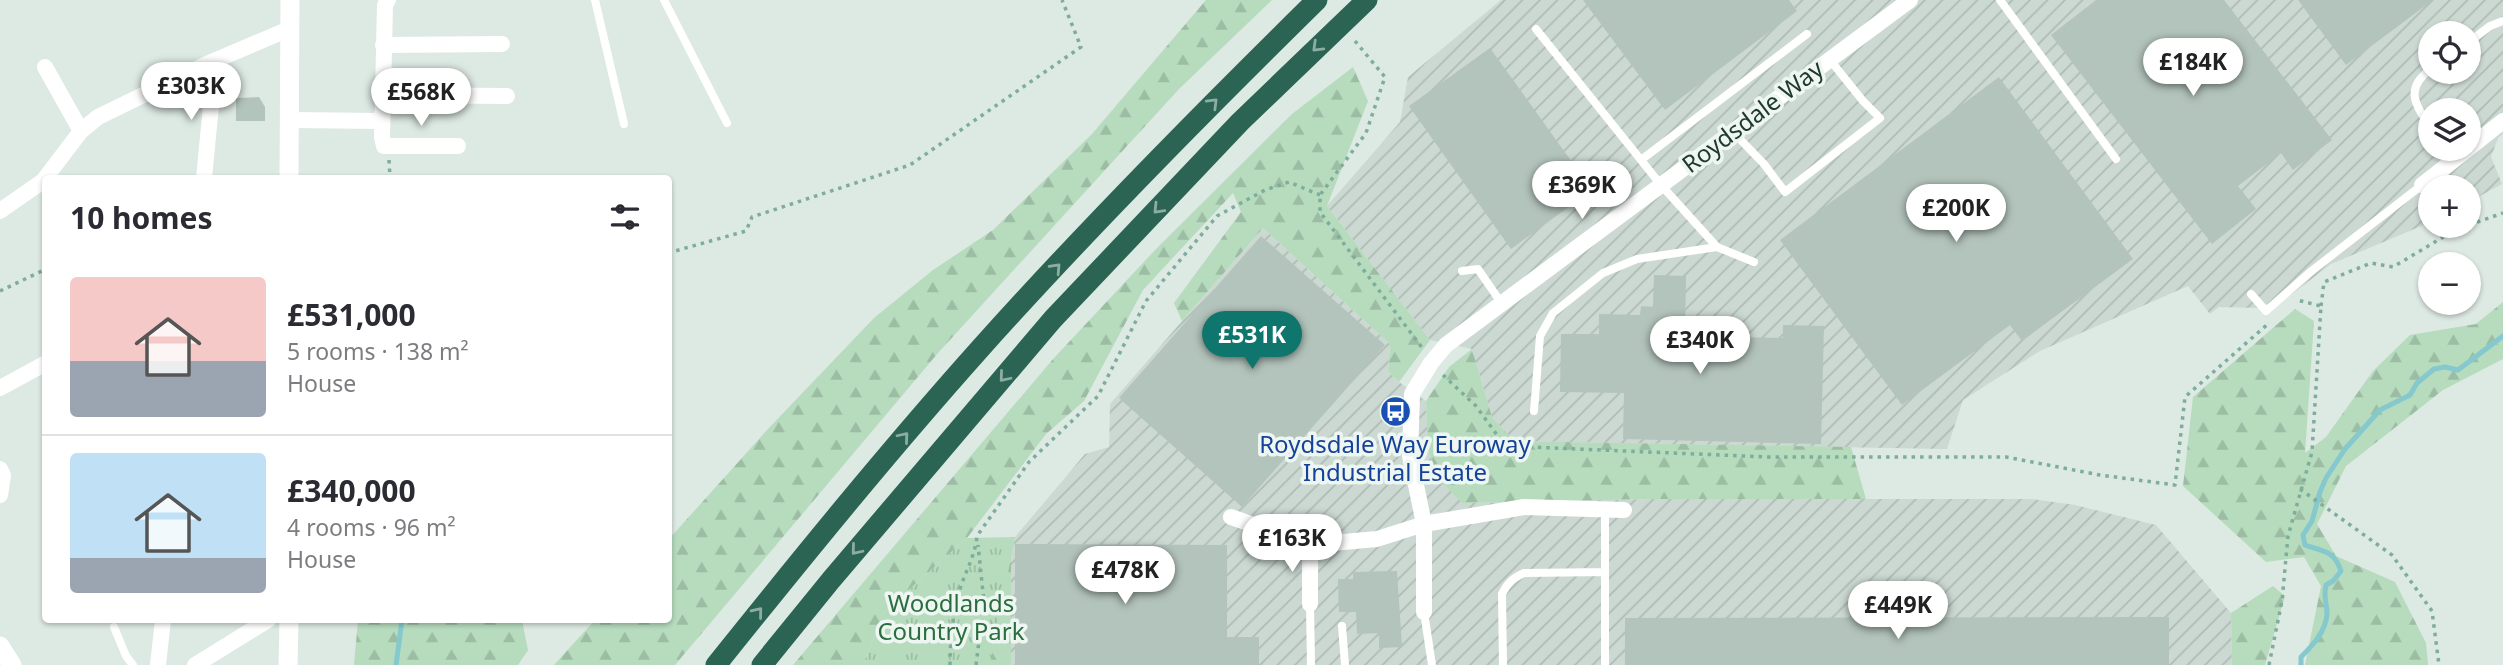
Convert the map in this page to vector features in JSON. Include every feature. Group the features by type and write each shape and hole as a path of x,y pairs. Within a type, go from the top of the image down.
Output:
{"highway":[{"path":"716,665 806,553 978,351 1202,114 1317,0"},
{"path":"762,665 1053,319 1240,122 1367,0"}],"street":[{"path":"289,175 290,0"},
{"path":"388,0 385,5 383,45 384,146 458,146"},
{"name":"Roydsdale Way","path":"1424,612 1424,524 1410,456 1412,394 1431,363 1446,345 1910,0"},
{"path":"48,175 81,131 98,117 209,63 289,29"},
{"path":"383,45 502,44"},
{"path":"204,175 213,85 209,63"},
{"path":"45,66 81,131"},
{"path":"383,94 507,96"},
{"path":"289,120 382,121"},
{"path":"2481,138 2503,121"},
{"path":"2432,175 2447,161"},
{"path":"0,211 42,182"},
{"path":"0,388 42,365"},
{"path":"0,469 3,475 0,495"},
{"path":"1225,516 1310,545 1377,539 1424,524 1524,507 1624,510"},
{"path":"1310,545 1311,604"},
{"path":"158,665 163,623"},
{"path":"195,665 263,623"},
{"path":"288,665 289,623"},
{"path":"0,646 12,665"}],"lane":[{"path":"595,0 624,124"},
{"path":"664,0 727,123"},
{"path":"2000,0 2116,159"},
{"path":"2481,32 2503,21"},
{"path":"1536,29 1661,185 1717,247 1754,262"},
{"path":"1641,160 1807,34"},
{"path":"1733,132 1764,164 1785,192 1880,118 1830,60"},
{"path":"2418,84 2414,102 2418,108"},
{"path":"2251,294 2266,311 2418,187"},
{"path":"1534,411 1540,336 1553,313 1603,273 1637,259 1717,247"},
{"path":"1462,271 1478,269 1502,304"},
{"path":"1605,510 1605,665"},
{"path":"1503,665 1502,594 1506,584 1524,573 1605,572"},
{"path":"1311,604 1311,665"},
{"path":"1424,612 1432,665"},
{"path":"1342,626 1345,665"},
{"path":"114,627 125,656 133,665"}],"path":[{"path":"672,252 746,232 751,217 910,165 1081,47 1062,0"},
{"path":"1355,41 1385,77 1366,133 1320,195 1320,212 1431,363 1476,406 1505,446 1768,457 2006,457 2100,475 2175,485 2185,397 2277,317"},
{"path":"950,665 955,607 975,551 976,536 1029,462 1098,396 1146,301 1217,216 1265,190 1289,182 1320,195"},
{"path":"2481,221 2503,213"},
{"path":"2269,665 2282,601 2288,536 2312,452 2324,282 2371,263 2393,267 2442,238"},
{"path":"0,291 42,271"},
{"path":"2287,308 2298,299 2321,306"},
{"path":"2300,489 2392,555 2432,611 2439,665"},
{"path":"976,536 984,602 976,665"}],"shaded area":[{"path":"1501,0 2503,0 2503,134 2498,138 2491,157 2502,184 2481,195 2481,175 2418,175 2418,227 2331,264 2292,294 2258,308 2219,307 2210,314 2188,286 2040,351 1963,400 1947,449 1514,441 1492,417 1472,349 1430,340 1327,206 1400,122 1408,77"},
{"path":"1263,228 1390,344 1388,371 1426,401 1428,450 1462,503 1650,499 2032,499 2075,505 2156,525 2231,613 2232,665 990,665 1015,537 1085,454 1109,447 1110,404"}],"green space":[{"path":"1206,0 1272,0 1179,89 938,353 675,665 554,665 592,623 672,623 672,536 768,429 874,318 933,270 993,230 1092,134"},
{"path":"1353,67 1368,101 1327,206 1430,340 1399,382 1388,371 1390,344 1263,228 1182,321 1174,303 1241,212 1233,193 1143,290 1084,401 1046,434 967,538 884,612 863,665 793,665 1054,358 1156,249 1292,114"},
{"path":"2503,302 2503,359 2443,390 2346,466 2317,524 2336,556 2395,582 2426,643 2428,665 2305,665 2321,586 2304,557 2266,562 2183,486 2193,397 2295,309 2314,321 2305,453 2326,437 2373,371 2410,335 2476,324"},
{"path":"1472,349 1492,417 1514,441 1851,447 1866,499 1650,499 1462,503 1440,480 1428,450 1426,401 1449,367"},
{"name":"Woodlands Country Park","path":"1015,537 990,665 863,665 884,612 967,538"},
{"path":"1011,556 1011,665 985,665"},
{"path":"2273,586 2285,596 2265,665 2232,665 2231,613"},
{"path":"358,623 523,623 528,650 518,665 354,665"}],"building":[{"path":"1583,0 1789,0 1797,11 1665,110"},
{"path":"2096,0 2224,0 2332,140 2293,170 2281,153 2238,186 2256,209 2212,244 2051,35"},
{"path":"2298,0 2433,0 2346,65"},
{"path":"1490,48 1592,190 1511,249 1409,106"},
{"path":"1999,77 2133,259 2022,341 2010,325 1902,405 1780,240"},
{"path":"259,97 265,107 265,121 236,121 236,98"},
{"path":"1261,236 1385,345 1242,507 1119,398"},
{"path":"1654,275 1686,276 1685,336 1783,338 1783,325 1824,326 1821,444 1623,439 1624,393 1560,392 1561,334 1599,334 1599,314 1640,315 1641,306 1653,307"},
{"path":"1015,544 1227,545 1227,637 1259,637 1259,665 1015,665"},
{"path":"1397,571 1402,647 1379,648 1379,633 1357,634 1356,612 1339,612 1338,579 1353,579 1353,572"},
{"path":"2169,617 2169,665 1625,665 1625,618"}],"waterway":[{"path":"2301,665 2301,657 2318,637 2326,620 2326,585 2341,571 2332,555 2305,545 2303,535 2312,521 2326,478 2345,449 2380,410 2410,395 2417,383 2434,369 2445,367 2458,370 2503,336"},
{"path":"396,665 402,623"}],"place":[{"name":"Roydsdale Way Euroway Industrial Estate","path":"1395,411"}]}
